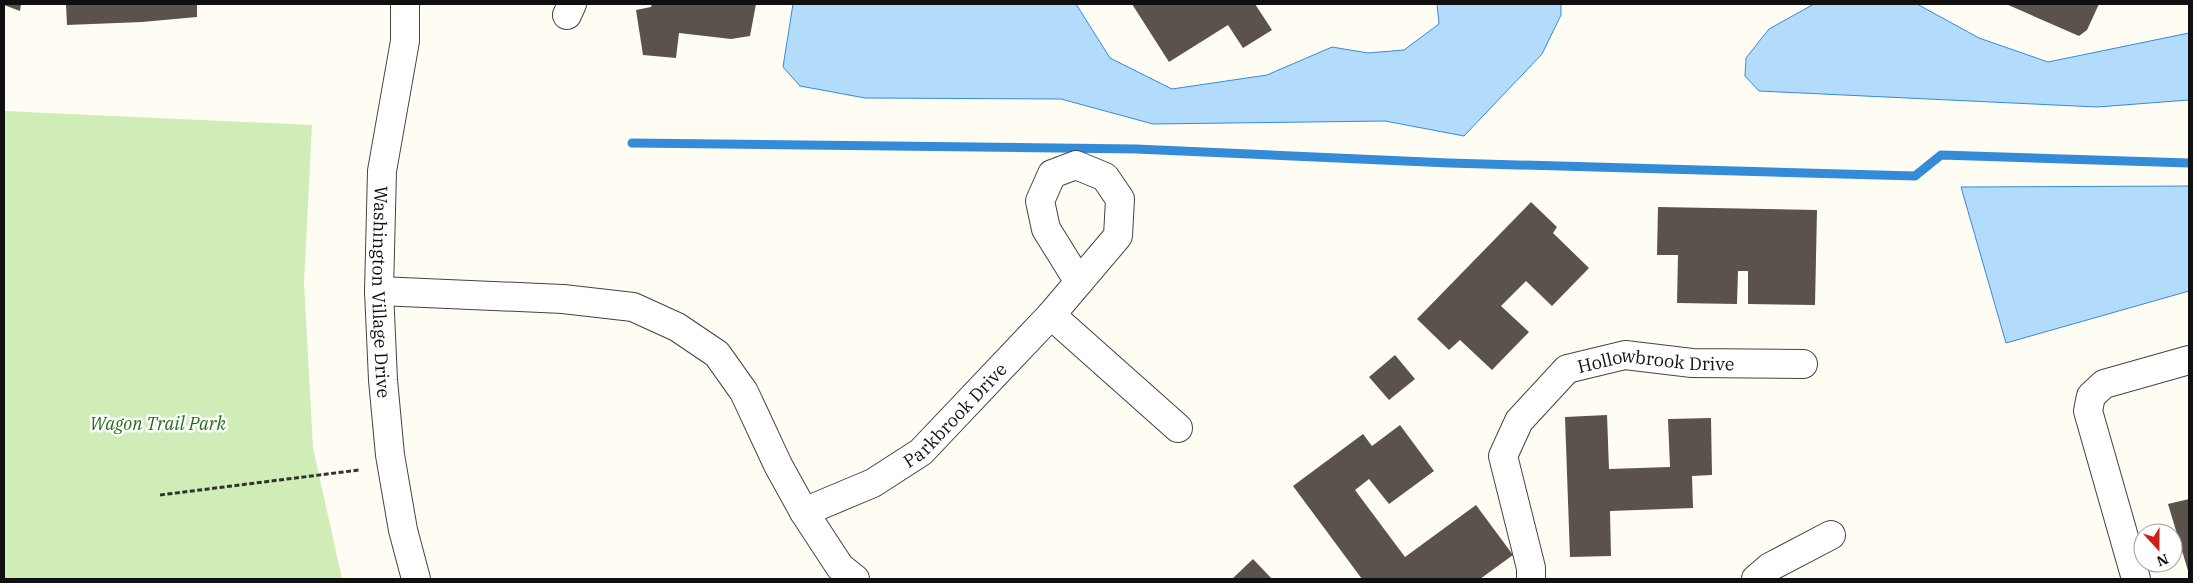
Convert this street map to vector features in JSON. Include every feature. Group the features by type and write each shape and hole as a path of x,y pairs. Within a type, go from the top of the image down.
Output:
{"street":[{"name":"Washington Village Drive","path":"405,4 405,42 382,171 379,291 383,380 390,455 404,530 416,579"},
{"name":"Parkbrook Drive","path":"804,512 874,483 921,452 1051,315 1079,282"},
{"path":"379,291 563,299 624,306 677,327 716,354 744,392 778,465 804,512 840,566 855,579"},
{"path":"1051,315 1178,428"},
{"name":"Hollowbrook Drive","path":"1532,579 1531,568 1503,456 1518,421 1567,369 1625,355 1692,363 1803,364"},
{"path":"2136,579 2088,411 2091,396 2104,384 2189,360"},
{"path":"1756,579 1770,567 1830,535"}],"path":[{"path":"160,494 359,470"}],"green space":[{"name":"Wagon Trail Park","path":"4,111 312,125 304,283 313,448 342,579 4,579"}],"water":[{"path":"793,4 1076,4 1110,58 1172,89 1267,75 1332,47 1368,53 1404,50 1439,24 1437,4 1561,4 1561,15 1542,54 1464,136 1385,121 1153,124 1061,99 865,98 800,86 783,67"},
{"path":"1814,4 1917,4 1979,38 2048,62 2189,33 2189,100 2097,107 1759,91 1745,76 1746,58 1769,29"},
{"path":"2189,186 2189,291 2006,343 1961,187"}],"building":[{"path":"21,4 20,11 4,5"},
{"path":"66,4 197,4 197,17 142,22 67,25"},
{"path":"652,4 756,4 750,36 731,39 679,33 676,58 643,55 636,10 651,7"},
{"path":"1132,4 1255,4 1272,30 1243,48 1228,25 1169,62"},
{"path":"2006,4 2099,4 2087,30 2079,36"},
{"path":"1531,202 1557,227 1553,233 1589,268 1552,306 1526,281 1501,306 1529,332 1492,370 1460,340 1449,350 1417,319"},
{"path":"1658,207 1817,210 1815,305 1748,304 1748,271 1738,271 1737,304 1677,303 1678,255 1657,255"},
{"path":"1395,355 1415,379 1389,400 1369,377"},
{"path":"1607,415 1609,469 1670,467 1668,419 1711,418 1712,475 1692,476 1693,508 1610,511 1611,556 1570,557 1565,417"},
{"path":"1400,425 1434,471 1389,504 1369,479 1355,490 1405,557 1476,505 1513,555 1480,579 1362,579 1293,486 1363,434 1372,446"},
{"path":"2189,499 2189,574 2183,554 2183,523 2174,523 2168,504"},
{"path":"1253,559 1272,579 1232,579"}],"waterway":[{"path":"632,143 1136,149 1449,163 1915,176 1941,155 2189,163"}]}
